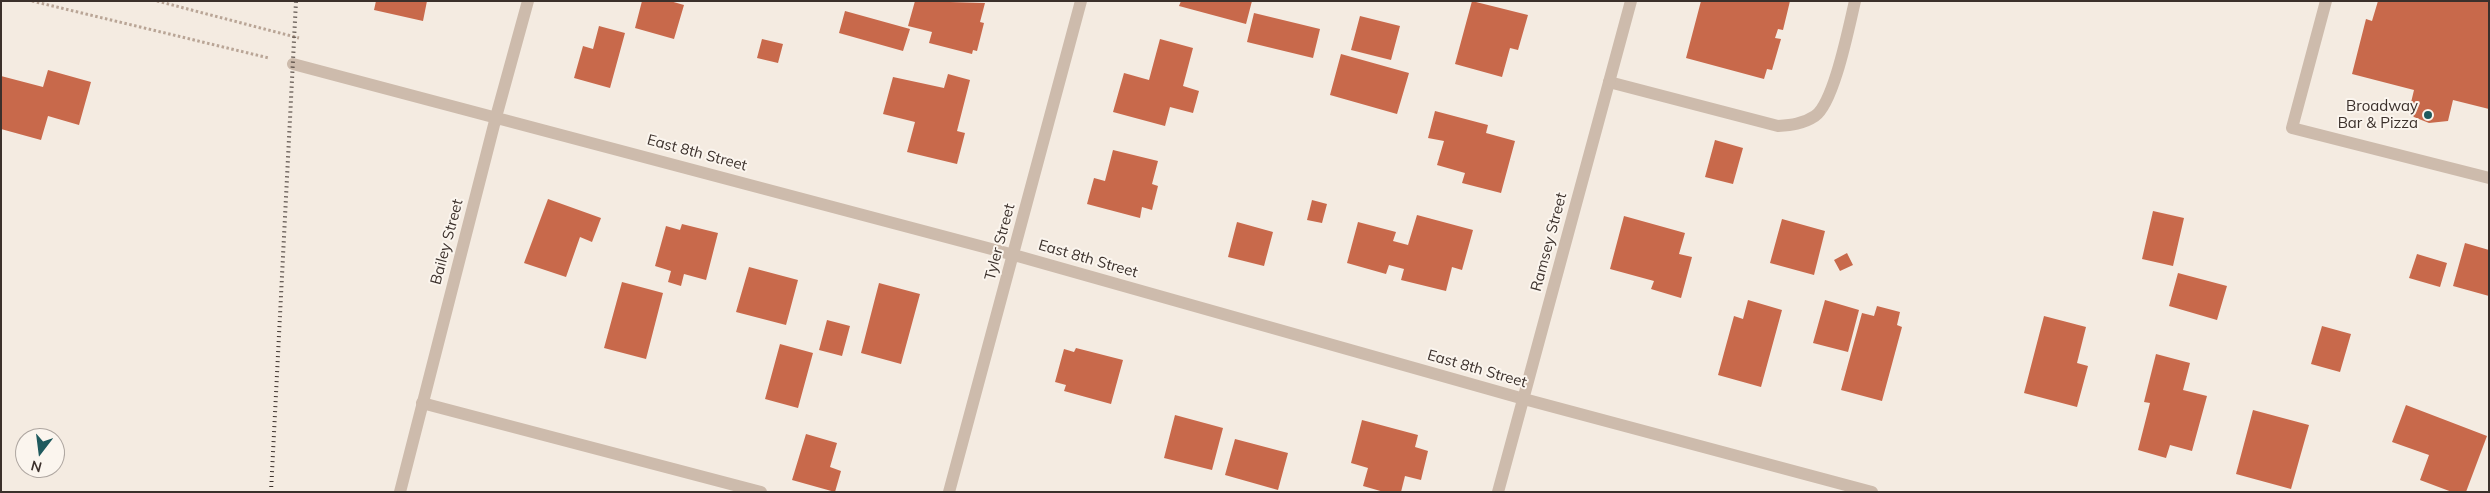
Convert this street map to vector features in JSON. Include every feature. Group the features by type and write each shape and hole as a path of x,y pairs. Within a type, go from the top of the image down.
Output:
{"street":[{"name":"Bailey Street","path":"400,492 496,117 528,1"},
{"name":"Tyler Street","path":"948,492 1014,255 1081,1"},
{"name":"Ramsey Street","path":"1498,492 1631,1"},
{"path":"1609,82 1778,126 1799,124 1816,115 1829,98 1855,1"},
{"path":"2326,1 2292,128 2489,178"},
{"name":"East 8th Street","path":"293,64 1014,255 1524,399 1872,492"},
{"path":"422,403 761,492"}],"path":[{"path":"32,1 293,64"}],"building":[{"path":"376,1 427,1 423,21 374,10"},
{"path":"642,1 670,1 684,5 674,39 635,28"},
{"path":"915,1 985,3 980,22 984,23 977,51 973,50 972,54 929,43 932,32 908,26"},
{"path":"1181,1 1252,1 1246,24 1179,6"},
{"path":"1472,1 1528,15 1518,50 1510,48 1502,77 1455,64"},
{"path":"1701,1 1790,1 1783,30 1778,29 1775,38 1781,39 1772,70 1767,69 1764,79 1686,58"},
{"path":"2378,1 2489,1 2489,109 2453,100 2448,121 2429,123 2414,117 2409,111 2414,90 2352,74 2366,19 2372,21"},
{"path":"845,11 910,29 903,51 839,33"},
{"path":"1254,13 1320,29 1313,58 1247,42"},
{"path":"1360,16 1400,26 1391,60 1351,50"},
{"path":"599,26 625,33 610,88 574,78 583,46 593,49"},
{"path":"762,39 783,44 778,63 757,58"},
{"path":"1160,39 1193,48 1183,86 1199,91 1193,113 1170,107 1165,126 1113,112 1124,73 1149,80"},
{"path":"1341,54 1409,73 1397,114 1330,95"},
{"path":"48,70 91,82 79,125 48,116 41,140 1,129 1,76 43,87"},
{"path":"948,74 970,80 957,131 965,133 957,164 907,152 915,122 883,114 893,77 944,88"},
{"path":"1435,111 1488,125 1486,133 1515,141 1501,193 1462,183 1465,173 1437,165 1444,141 1428,138"},
{"path":"1715,140 1743,148 1733,184 1705,177"},
{"path":"1113,150 1158,161 1152,184 1158,186 1152,210 1142,207 1140,218 1087,204 1094,178 1105,181"},
{"path":"548,199 601,218 592,242 580,237 566,277 524,263"},
{"path":"1312,200 1327,204 1322,223 1307,220"},
{"path":"2153,211 2184,218 2173,266 2142,259"},
{"path":"1417,215 1473,230 1462,270 1452,267 1446,291 1401,280 1404,269 1389,265 1386,274 1347,263 1358,222 1396,232 1393,241 1408,245"},
{"path":"1624,216 1685,233 1679,254 1692,257 1681,298 1651,289 1654,281 1610,269"},
{"path":"1782,219 1825,231 1814,275 1770,263"},
{"path":"1237,222 1273,232 1264,266 1228,257"},
{"path":"682,224 718,233 706,280 684,274 681,286 668,282 671,271 655,266 666,226 680,230"},
{"path":"2465,243 2489,250 2489,296 2453,286"},
{"path":"1847,253 1853,265 1840,271 1834,260"},
{"path":"2417,254 2447,263 2440,287 2409,278"},
{"path":"749,267 798,280 786,325 736,312"},
{"path":"2178,273 2227,286 2217,320 2169,306"},
{"path":"622,282 663,293 646,359 604,348"},
{"path":"879,283 920,294 901,364 861,353"},
{"path":"1748,300 1782,310 1761,387 1718,375 1734,316 1743,319"},
{"path":"1825,300 1859,310 1848,352 1813,343"},
{"path":"1877,306 1900,312 1897,325 1902,327 1882,401 1841,390 1862,313 1874,316"},
{"path":"2044,316 2086,327 2077,363 2088,366 2077,407 2024,393"},
{"path":"827,320 850,326 842,356 819,350"},
{"path":"2322,326 2351,334 2340,372 2311,364"},
{"path":"780,344 813,353 798,408 765,399"},
{"path":"1076,348 1123,360 1111,404 1064,391 1066,385 1055,382 1064,349 1074,352"},
{"path":"2156,354 2190,363 2183,390 2207,396 2192,451 2170,445 2166,458 2138,450 2150,403 2144,402"},
{"path":"2406,405 2487,436 2466,492 2452,492 2420,480 2429,455 2392,442"},
{"path":"2253,410 2309,425 2291,489 2236,474"},
{"path":"1175,415 1223,428 1212,470 1164,458"},
{"path":"1362,420 1418,435 1415,447 1428,451 1421,480 1405,476 1401,492 1384,492 1363,486 1368,468 1351,463"},
{"path":"806,434 837,443 830,467 841,471 835,492 792,480"},
{"path":"1235,439 1288,453 1278,490 1225,475"}],"railway":[{"path":"271,492 296,1"}],"place":[{"name":"Broadway Bar & Pizza","path":"2428,115"}]}
